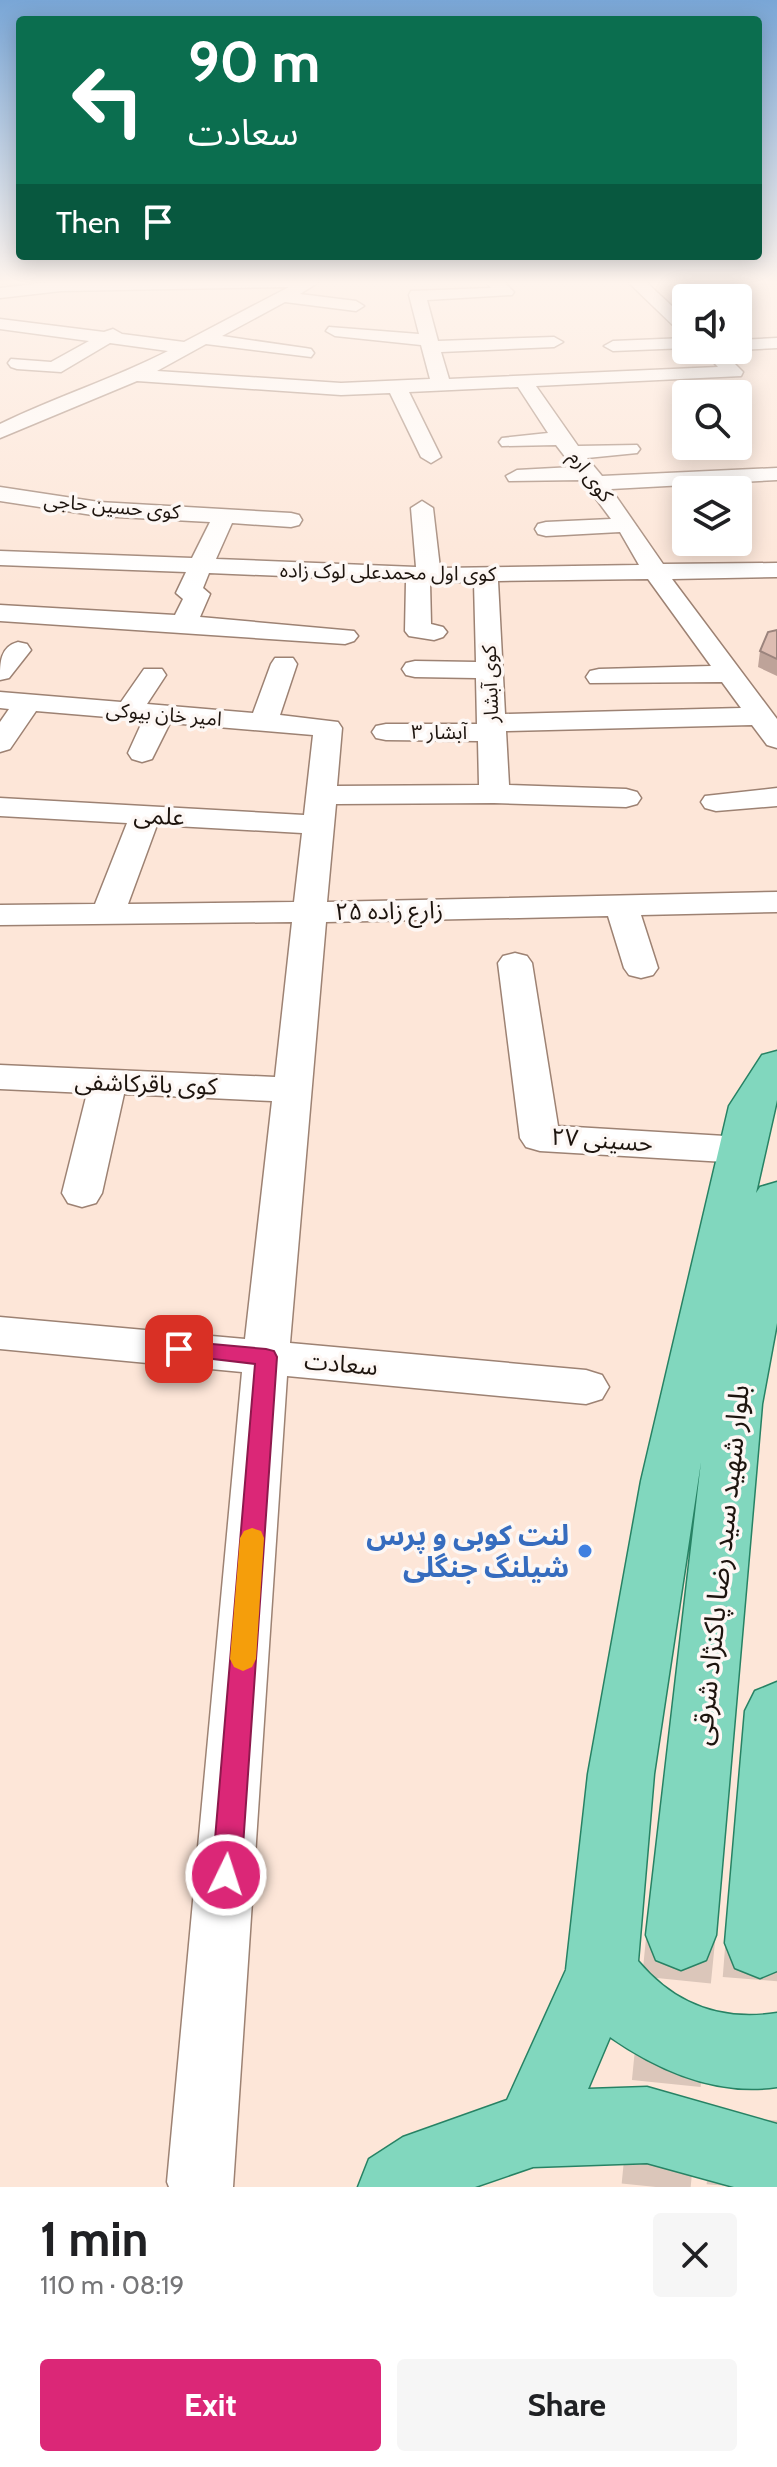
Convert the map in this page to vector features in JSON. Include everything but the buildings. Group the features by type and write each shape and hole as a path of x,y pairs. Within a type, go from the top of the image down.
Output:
{"main road":[{"path":"533,2129 601,1973 621,1774 669,1481 751,1106 777,1064"},
{"name":"بلوار شهید سید رضا پاکنژاد شرقی","path":"681,1935 735,1404 777,1198"},
{"path":"760,1943 777,1711"},
{"path":"601,1973 633,2009 673,2035 718,2051 764,2053 777,2050"},
{"path":"397,2187 430,2164 533,2129 647,2125 762,2156 777,2165"}],"street":[{"path":"0,432 42,411 112,384"},
{"path":"268,384 341,389 460,384"},
{"name":"کوی ارم","path":"525,384 627,525 656,573 777,739"},
{"path":"633,384 643,397"},
{"path":"397,387 431,457"},
{"path":"509,442 630,449"},
{"path":"517,476 594,478 768,474 777,499"},
{"name":"کوی حسین حاجی","path":"0,494 99,509 291,520"},
{"path":"422,508 423,575 418,631 434,632"},
{"path":"184,623 198,594 188,593 197,568 225,514"},
{"path":"546,529 627,525"},
{"name":"کوی اول محمدعلی لوک زاده","path":"0,558 423,575 777,570"},
{"name":"کوی آبشار","path":"486,574 494,794"},
{"path":"0,613 345,636"},
{"path":"0,672 18,650"},
{"path":"264,722 284,664"},
{"path":"415,669 490,670"},
{"path":"599,677 728,674"},
{"path":"129,711 153,675"},
{"name":"امیر خان بیوکی","path":"0,700 328,728 320,810"},
{"path":"0,743 28,702"},
{"path":"142,753 160,713"},
{"name":"آبشار ۳","path":"386,732 760,716"},
{"name":"علمی","path":"0,807 145,816 320,810 494,794 626,798"},
{"path":"716,802 777,797"},
{"path":"201,2182 266,1357 320,810"},
{"path":"108,914 145,816"},
{"name":"زارع زاده ۲۵","path":"0,915 777,902"},
{"path":"621,905 641,968"},
{"name":"حسینی ۲۷","path":"515,963 540,1138 742,1150"},
{"name":"کوی باقرکاشفی","path":"0,1077 292,1090"},
{"path":"82,1193 108,1083"},
{"name":"سعادت","path":"2,1339 266,1357 586,1387"}],"tunnel":[{"path":"656,2187 681,1935"},
{"path":"741,2187 760,1943"}],"slow traffic":[{"path":"243,1659 252,1538"}],"place":[{"name":"لنت کوبی و پرس شیلنگ‌ جنگلی","path":"585,1551"}],"route":[{"path":"179,1349 266,1357 226,1875"}]}
